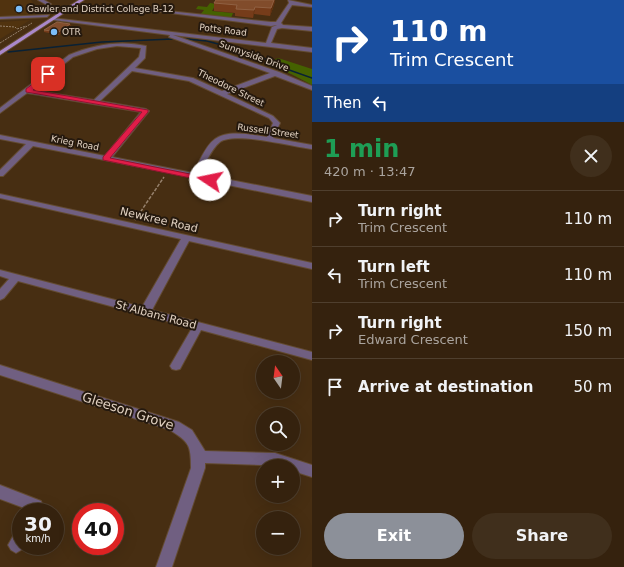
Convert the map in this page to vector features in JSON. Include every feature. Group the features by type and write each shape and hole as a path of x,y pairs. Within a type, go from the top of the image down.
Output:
{"main road":[{"path":"0,44 73,0"},
{"path":"1,52 82,0"},
{"path":"46,17 55,18"}],"street":[{"path":"40,0 49,4"},
{"path":"268,45 276,26 291,1 312,6"},
{"path":"141,9 276,26 312,29"},
{"path":"0,19 46,17"},
{"name":"Potts Road","path":"55,18 312,50"},
{"path":"259,44 268,32 276,26"},
{"name":"Sunnyside Drive","path":"171,32 170,35 174,38 277,74 312,88"},
{"path":"0,112 71,56 94,48 112,46 144,47 142,58 96,102"},
{"name":"Theodore Street","path":"132,69 190,79 223,93 273,118 277,123 269,140"},
{"path":"223,93 277,74"},
{"path":"28,90 146,111 106,159"},
{"name":"Russell Street","path":"195,177 217,141 224,138 238,136 312,148"},
{"name":"Krieg Road","path":"0,137 195,177 312,199"},
{"path":"0,174 31,144"},
{"name":"Newkree Road","path":"0,196 312,266"},
{"path":"145,312 186,238"},
{"name":"St Albans Road","path":"0,273 312,356"},
{"path":"0,296 16,277"},
{"path":"176,366 198,326"},
{"name":"Gleeson Grove","path":"0,370 174,426 187,434 195,445 198,457"},
{"path":"164,567 198,468 198,457 275,459 312,471"},
{"path":"0,492 28,503"}],"path":[{"path":"0,44 33,23 32,20"},
{"path":"0,26 15,27 17,29 27,26"},
{"path":"134,221 165,175"}],"shaded area":[{"name":"Gawler and District College B-12","path":"0,0 31,0 41,14 0,17"},
{"path":"30,20 13,31 0,39 0,22"}],"green space":[{"path":"210,3 216,4 212,11 233,13 231,18 200,15 204,10 196,9 198,6 207,7"},
{"path":"278,58 312,69 312,85 291,74 264,64"}],"building":[{"path":"216,0 274,0 271,8 255,7 254,10 236,9 237,5 214,3"},
{"path":"57,22 70,24 59,32 44,30"}],"waterway":[{"path":"8,52 102,42 173,39"},
{"path":"186,39 207,41 258,55 278,66 312,78"}],"place":[{"name":"Gawler and District College B-12","path":"19,9"},
{"name":"OTR","path":"54,32"}],"route":[{"path":"48,74 28,90 146,111 106,159 210,180"}]}
